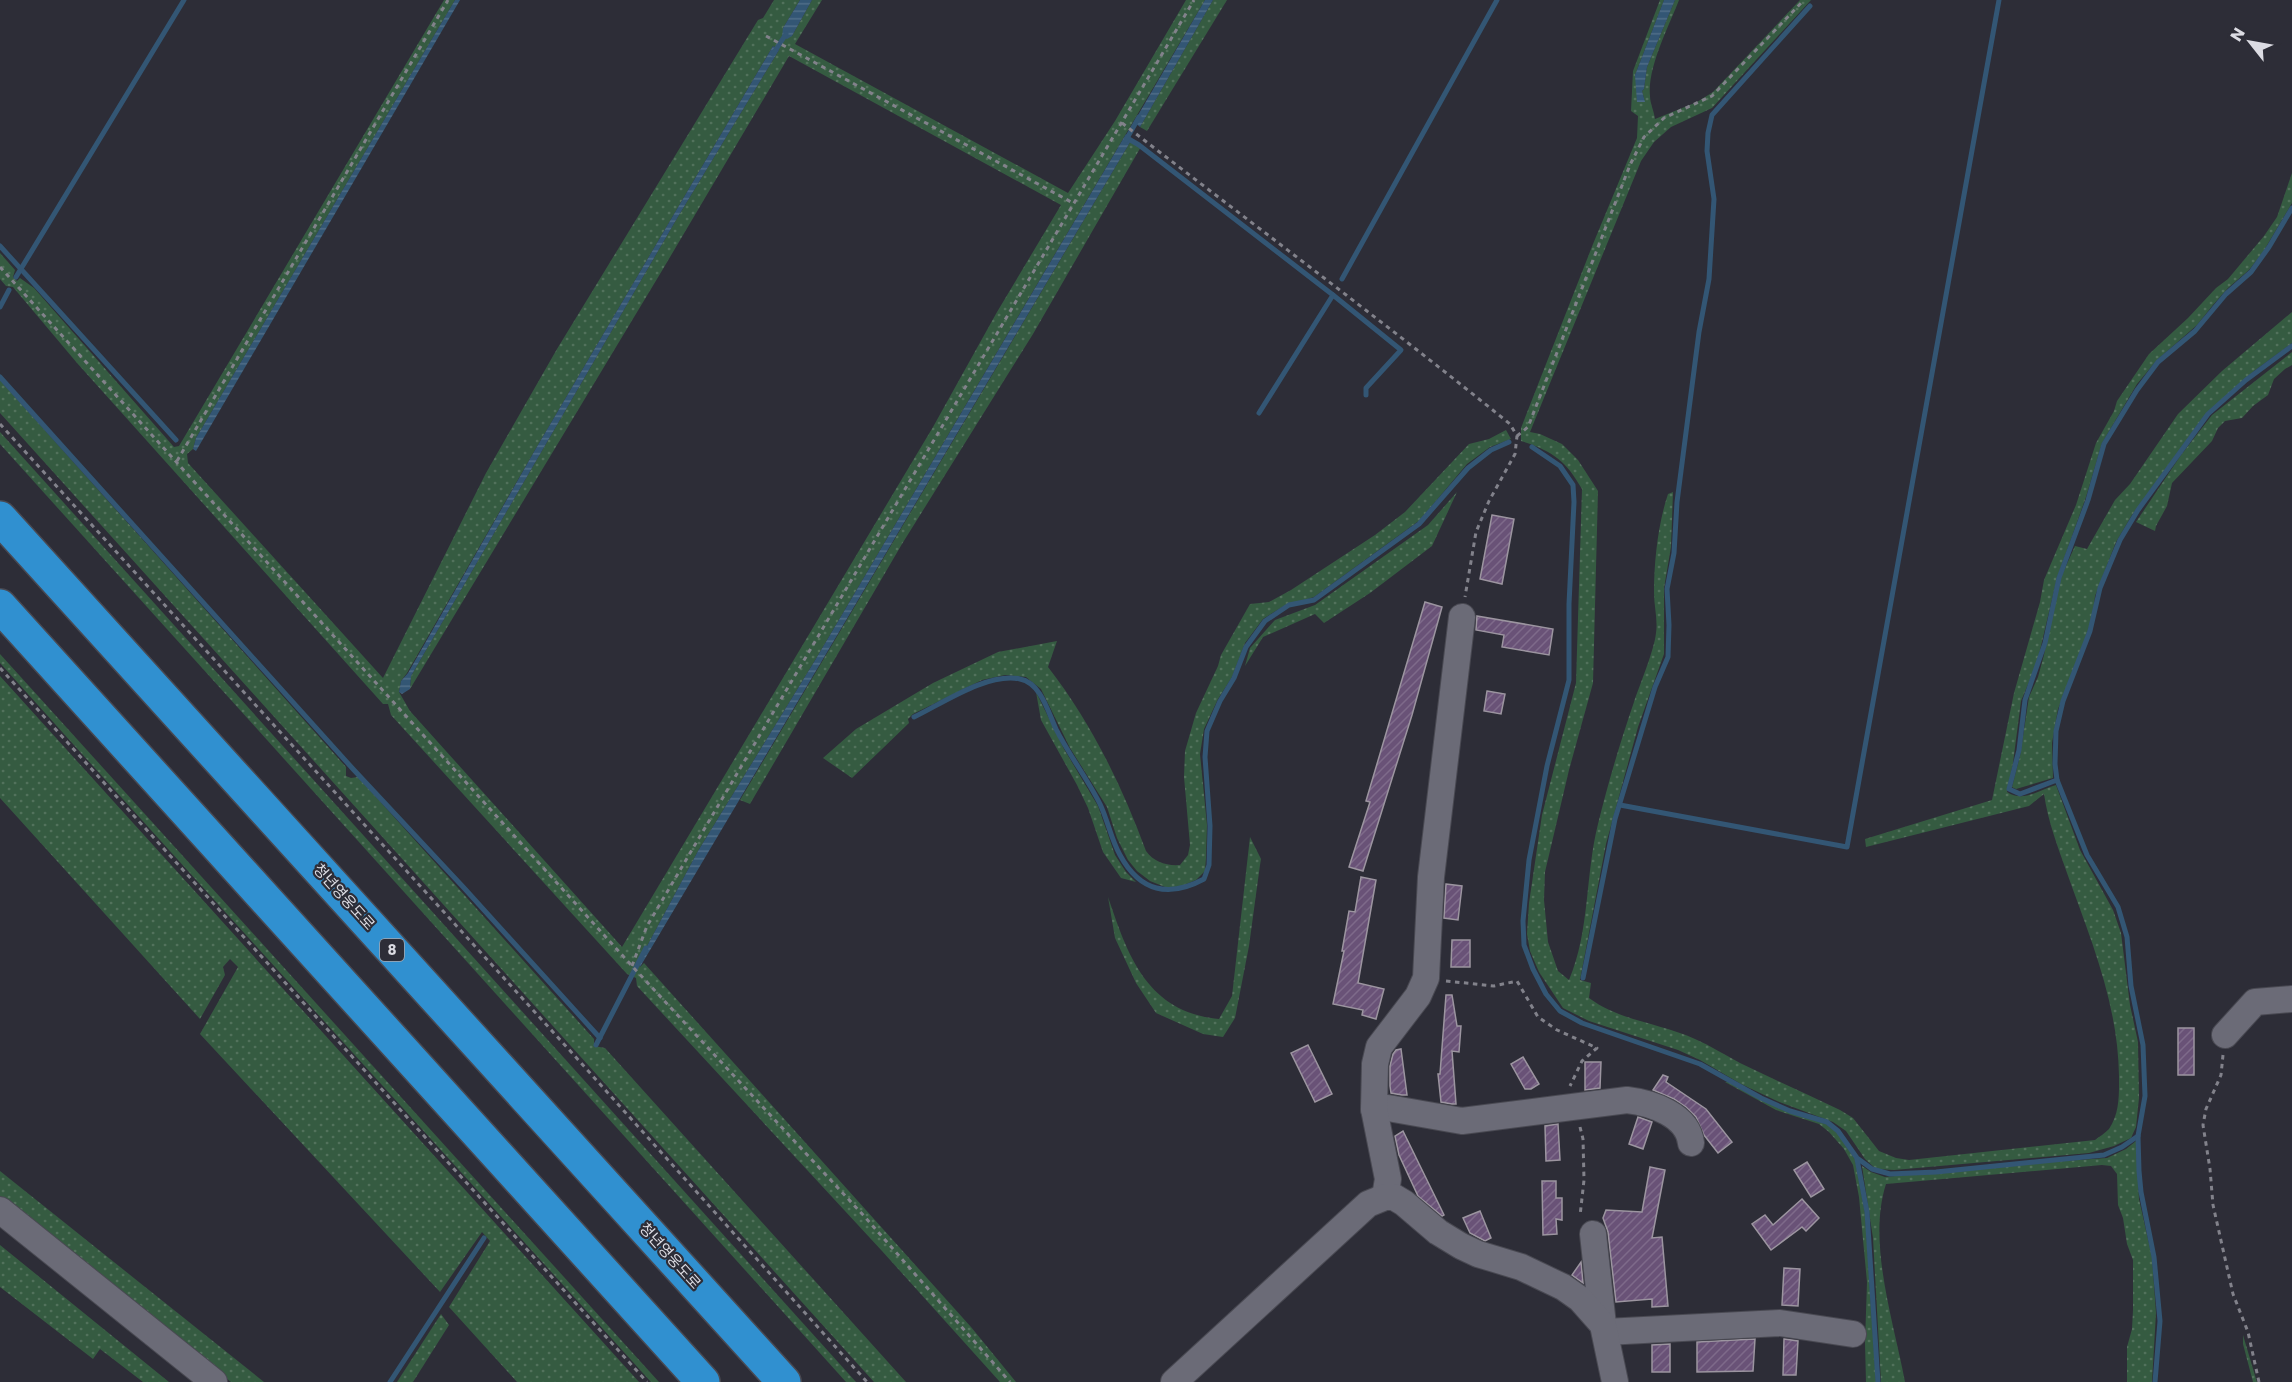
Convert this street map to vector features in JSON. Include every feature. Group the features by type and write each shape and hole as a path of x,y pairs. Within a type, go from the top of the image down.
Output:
{"highway":[{"name":"청년영웅도로","path":"0,518 784,1382"},
{"path":"0,606 703,1382"}],"street":[{"path":"1385,1197 1388,1179 1374,1109 1375,1064 1378,1047 1418,996 1426,978 1431,877 1462,617"},
{"path":"2225,1035 2255,1002 2292,999"},
{"path":"1374,1109 1388,1108 1462,1121 1627,1100 1662,1110 1678,1120 1690,1132 1691,1143"},
{"path":"1174,1382 1368,1204 1385,1197 1394,1197 1404,1203 1438,1232 1461,1246 1478,1254 1521,1267 1563,1287 1580,1299 1604,1328"},
{"path":"0,1210 214,1382"},
{"path":"1593,1234 1604,1328 1615,1382"},
{"path":"1604,1328 1780,1323 1854,1334"}],"path":[{"path":"177,461 448,0"},
{"path":"632,966 647,926 1194,0"},
{"path":"1517,436 1528,427 1630,165 1644,137 1664,118 1712,96 1804,0"},
{"path":"766,36 1073,203"},
{"path":"1122,123 1336,289 1420,351 1510,424 1517,436 1515,454 1489,501 1476,532 1462,617"},
{"path":"0,267 632,966 864,1216 1010,1382"},
{"path":"0,424 573,1054 867,1382"},
{"path":"0,668 647,1382"},
{"path":"1426,978 1494,986 1517,981 1538,1017 1557,1030 1597,1048 1582,1061 1572,1079 1569,1091 1583,1139 1584,1180 1581,1222 1593,1234"},
{"path":"2225,1035 2221,1075 2206,1109 2203,1125 2216,1216 2233,1294 2248,1332 2259,1382"}],"green space":[{"path":"444,0 455,0 196,438 193,449 187,454 188,463 383,678 486,473 557,349 758,20 763,18 774,0 800,0 783,28 792,36 812,0 822,0 795,44 1068,193 1115,121 1186,0 1205,0 814,662 698,851 639,961 640,967 644,963 971,1327 1016,1382 1000,1382 637,986 636,978 627,974 391,715 388,704 383,704 77,363 13,287 6,286 0,279 0,253 15,270 13,277 17,281 20,278 34,288 174,447 179,446","holes":["773,46 779,50 679,215 411,676 410,689 789,56 1061,205 997,312 933,427 622,947 410,711 399,692 401,681"]},
{"path":"1213,0 1227,0 1147,131 1140,127"},
{"path":"1660,0 1664,0 1635,75 1645,102 1642,91 1647,67 1675,0 1679,0 1652,73 1650,99 1655,119 1697,102 1713,92 1800,0 1811,0 1712,108 1671,127 1654,142 1641,161 1530,432 1562,444 1578,460 1598,491 1593,683 1569,770 1545,872 1544,900 1548,942 1558,971 1569,980 1581,942 1594,844 1602,809 1655,640 1657,623 1654,581 1657,543 1668,494 1673,492 1671,547 1664,588 1664,654 1638,727 1606,844 1580,980 1591,983 1589,998 1601,1006 1695,1039 1840,1110 1853,1118 1879,1151 1896,1158 1909,1160 2095,1140 2113,1123 2118,1103 2119,1076 2114,1023 2102,973 2054,834 2044,794 2029,806 1866,847 1865,839 1992,800 2014,693 2044,580 2076,505 2096,443 2117,401 2149,354 2228,279 2264,236 2277,217 2292,173 2292,203 2263,252 2249,270 2228,288 2197,325 2157,360 2137,384 2102,443 2086,497 2057,578 2037,663 2021,701 2007,792 2025,796 2056,785 2080,850 2113,910 2121,933 2130,1005 2138,1042 2139,1098 2136,1127 2131,1138 2114,1146 2089,1153 1894,1170 1876,1169 1865,1159 1846,1131 1833,1122 1777,1101 1678,1050 1589,1021 1563,1008 1539,972 1530,951 1527,934 1529,903 1542,815 1576,683 1582,489 1558,458 1521,441 1521,428 1637,138 1638,116 1631,111 1633,71"},
{"path":"1132,139 1142,145 1033,334 902,544 750,804 740,800"},
{"path":"2292,312 2292,343 2254,371 2204,416 2132,515 2116,542 2095,596 2093,615 2081,651 2058,709 2052,743 2053,778 2016,789 2012,787 2020,756 2029,697 2044,655 2061,577 2075,546 2087,549 2115,500 2130,484 2178,414 2222,371"},
{"path":"2292,352 2292,365 2274,379 2268,395 2242,418 2225,421 2218,428 2212,441 2172,483 2167,506 2155,531 2136,522 2181,455 2212,415"},
{"path":"0,380 346,767 346,776 358,777 594,1039 594,1046 605,1048 906,1382 874,1382 0,413"},
{"path":"1506,430 1511,439 1490,447 1467,464 1420,520 1314,597 1282,607 1263,619 1245,643 1232,677 1218,699 1204,729 1200,754 1207,825 1206,858 1205,871 1196,880 1179,887 1165,887 1150,881 1137,871 1128,860 1117,838 1107,807 1070,748 1041,689 1026,677 1005,675 982,680 913,714 908,719 909,723 852,778 823,758 856,729 933,683 998,652 1057,641 1048,667 1092,732 1127,803 1146,851 1161,862 1180,865 1188,855 1190,845 1184,777 1185,751 1196,713 1221,655 1250,604 1269,602 1291,590 1375,535 1405,512 1469,444 1489,439"},
{"path":"0,432 856,1382 846,1382 0,444"},
{"path":"1457,492 1432,546 1370,593 1324,623 1315,614 1263,637 1245,666 1250,648 1275,620 1315,605 1428,525"},
{"path":"0,654 659,1382 651,1382 73,744 0,663"},
{"path":"0,676 639,1382 517,1382 449,1307 490,1241 482,1232 440,1292 200,1034 238,967 230,959 223,967 225,975 200,1019 0,798"},
{"path":"1036,692 1064,749 1098,806 1115,855 1136,882 1121,878 1103,852 1088,808 1041,720"},
{"path":"1250,837 1261,859 1249,946 1235,1018 1223,1037 1203,1034 1156,1013 1136,983 1115,938 1108,897 1124,940 1144,978 1174,1005 1194,1014 1219,1019 1232,996"},
{"path":"1725,1082 1781,1109 1826,1124 1837,1132 1855,1159 1865,1213 1876,1382 1866,1382 1867,1282 1859,1197 1853,1165 1844,1149 1819,1124 1776,1110"},
{"path":"2136,1141 2139,1199 2152,1257 2156,1313 2152,1382 2127,1382 2127,1347 2132,1329 2133,1310 2133,1260 2118,1205 2117,1174 2111,1166 2102,1165 1886,1184 1879,1231 1881,1257 1884,1283 1905,1382 1881,1382 1873,1238 1862,1166 1885,1177 2107,1158 2126,1149"},
{"path":"0,1171 264,1382 231,1382 0,1199"},
{"path":"0,1245 169,1382 143,1382 100,1349 93,1359 0,1287"},
{"path":"441,1314 449,1325 413,1382 397,1382"},
{"path":"2243,1335 2257,1382 2253,1382 2243,1344"}],"water":[{"path":"455,0 460,0 196,451 193,449 196,438"},
{"path":"800,0 812,0 792,36 787,39 782,37 783,28"},
{"path":"1205,0 1213,0 1140,127 1134,122"},
{"path":"1664,0 1675,0 1647,67 1642,91 1645,102 1637,102 1635,75"},
{"path":"773,46 779,50 679,215 411,676 410,689 402,694 399,692 401,681 408,673 535,450"},
{"path":"1126,134 1132,139 640,967 639,961 698,851 814,662"}],"building":[{"path":"1492,515 1514,519 1502,584 1480,579"},
{"path":"1425,602 1442,607 1412,715 1363,871 1349,867 1370,802 1366,801"},
{"path":"1477,616 1553,629 1549,655 1502,647 1504,635 1476,630"},
{"path":"1487,691 1505,694 1501,714 1484,711"},
{"path":"1361,877 1376,880 1358,983 1384,989 1376,1019 1362,1015 1363,1010 1333,1004 1344,951 1342,951 1349,911 1355,912"},
{"path":"1446,884 1462,886 1458,920 1444,918"},
{"path":"1452,940 1470,940 1470,967 1451,967"},
{"path":"1446,995 1452,995 1457,1026 1461,1026 1459,1052 1452,1051 1456,1104 1441,1102 1438,1074 1440,1074"},
{"path":"2178,1028 2194,1028 2194,1075 2178,1075"},
{"path":"1308,1045 1332,1094 1315,1102 1291,1053"},
{"path":"1401,1049 1407,1095 1391,1093 1390,1086 1390,1066 1393,1054 1396,1050"},
{"path":"1523,1057 1539,1084 1531,1089 1525,1089 1511,1064"},
{"path":"1585,1062 1601,1062 1600,1088 1585,1090"},
{"path":"1663,1075 1668,1077 1666,1082 1706,1109 1732,1142 1718,1153 1704,1135 1696,1117 1686,1107 1653,1090"},
{"path":"1638,1117 1652,1122 1643,1149 1629,1144"},
{"path":"1558,1124 1560,1160 1546,1161 1545,1126"},
{"path":"1403,1131 1444,1215 1442,1216 1418,1196 1399,1155 1395,1136"},
{"path":"1807,1162 1824,1189 1811,1197 1794,1170"},
{"path":"1650,1167 1665,1170 1652,1238 1662,1237 1668,1306 1652,1307 1652,1299 1616,1302 1608,1232 1603,1218 1606,1210 1642,1212"},
{"path":"1542,1181 1556,1181 1556,1198 1562,1198 1562,1220 1556,1219 1557,1234 1543,1235"},
{"path":"1802,1199 1819,1218 1806,1231 1802,1227 1771,1250 1752,1224 1765,1215 1773,1225"},
{"path":"1480,1211 1491,1238 1485,1241 1470,1233 1463,1218"},
{"path":"1581,1262 1583,1283 1572,1275"},
{"path":"1784,1268 1800,1269 1798,1306 1782,1305"},
{"path":"1755,1339 1753,1371 1697,1372 1697,1342"},
{"path":"1784,1339 1798,1341 1796,1375 1783,1375"},
{"path":"1670,1344 1670,1372 1652,1372 1652,1345"}],"waterway":[{"path":"16,277 184,0"},
{"path":"1342,279 1497,0"},
{"path":"1620,805 1847,847 1999,0"},
{"path":"1583,978 1615,819 1655,687 1668,657 1667,589 1674,553 1677,502 1699,332 1709,279 1714,199 1707,151 1712,115 1810,6"},
{"path":"773,54 786,34"},
{"path":"1126,140 1139,117"},
{"path":"1127,138 1333,295 1259,413"},
{"path":"2057,780 2020,794 2009,789 2019,750 2025,700 2045,643 2059,578 2088,500 2104,444 2137,390 2158,362 2195,331 2226,294 2251,272 2292,208"},
{"path":"0,246 176,440"},
{"path":"0,307 9,290"},
{"path":"1333,295 1401,350 1366,388 1366,395"},
{"path":"2155,1382 2160,1321 2154,1257 2139,1171 2138,1136 2145,1096 2143,1045 2131,986 2127,937 2118,907 2087,855 2057,780 2056,731 2063,701 2090,631 2100,588 2120,540 2138,510 2208,414 2246,380 2292,346"},
{"path":"0,377 353,769 600,1038"},
{"path":"914,717 980,684 1007,678 1027,682 1039,692 1061,739 1095,794 1117,849 1128,867 1146,884 1167,890 1191,885 1204,879 1209,865 1210,826 1205,757 1207,731 1220,701 1234,678 1246,647 1265,621 1289,605 1314,600 1419,524 1468,468 1491,450 1509,442"},
{"path":"1532,447 1560,466 1573,485 1574,502 1569,604 1569,680 1547,766 1529,860 1523,921 1524,945 1533,969 1546,994 1560,1011 1582,1023 1700,1064 1761,1098 1790,1111 1827,1122 1838,1131 1857,1158 1872,1169 1890,1174 1936,1172 2104,1155 2138,1136"},
{"path":"596,1045 646,948"},
{"path":"1857,1159 1867,1212 1878,1382"},
{"path":"390,1382 484,1238"}]}
